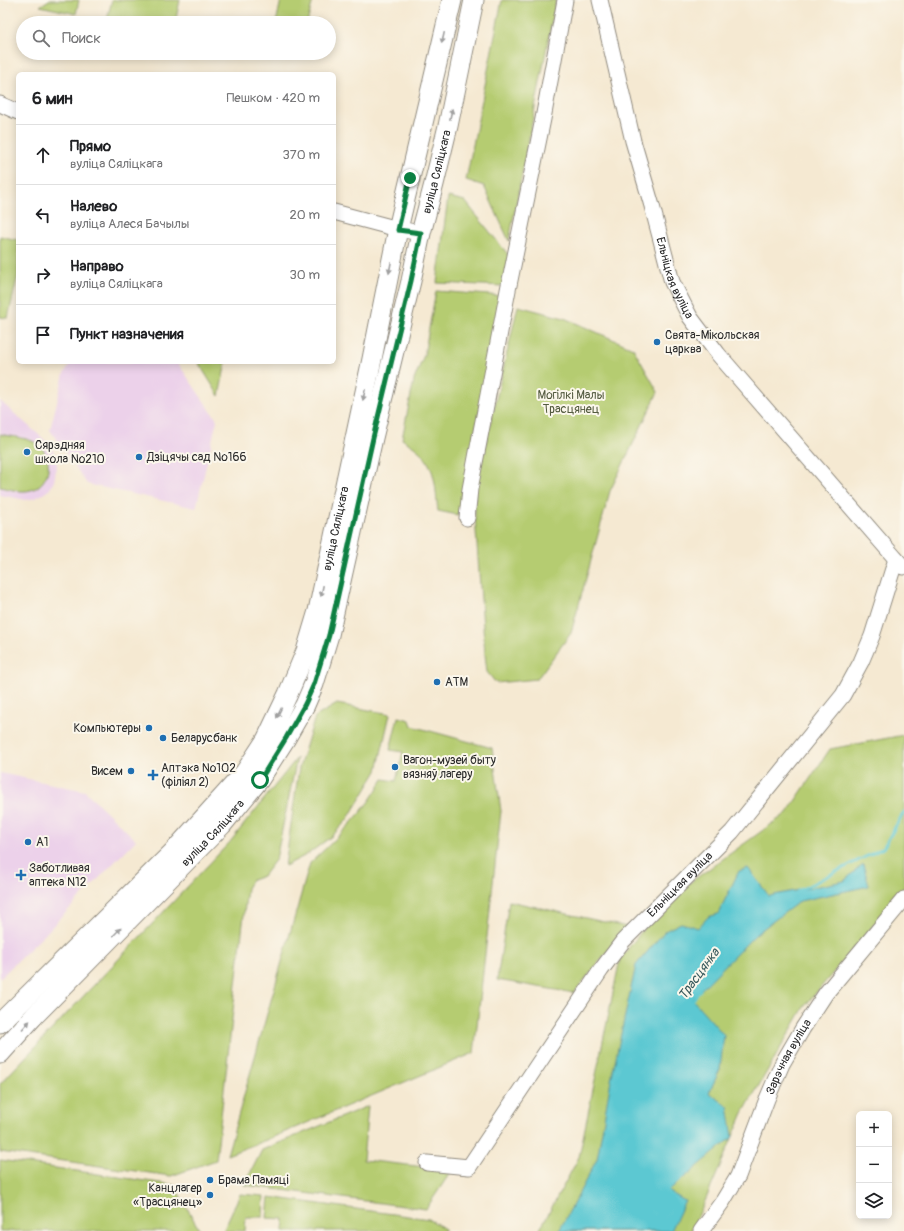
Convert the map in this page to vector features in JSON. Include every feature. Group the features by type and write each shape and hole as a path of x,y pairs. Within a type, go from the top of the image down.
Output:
{"main road":[{"name":"вуліца Сяліцкага","path":"0,1023 172,853 245,772 266,740 288,694 306,651 318,611 398,230 452,0"},
{"name":"вуліца Сяліцкага","path":"0,1054 34,1016 222,825 260,780 286,738 305,704 314,684 329,635 373,438 411,281 421,233 448,126 474,0"}],"street":[{"path":"467,518 470,489 565,0"},
{"name":"Ельніцкая вуліца","path":"427,1163 469,1167 600,970 624,941 732,832 843,695 861,662 900,564 718,354 697,328 685,309 672,282 633,141 600,0"},
{"path":"0,104 16,111"},
{"path":"336,213 398,230 421,233"},
{"name":"Зарэчная вуліца","path":"701,1231 723,1201 738,1176 782,1064 804,1028 826,993 904,899"}],"shaded area":[{"name":"Дзіцячы сад №166","path":"70,364 178,364 217,420 196,508 87,484 50,430 64,374"},
{"name":"Сярэдняя школа №210","path":"0,401 47,442 52,448 55,456 57,465 54,481 50,489 35,498 26,500 0,495"},
{"path":"0,773 85,791 136,840 0,978"}],"green space":[{"path":"49,0 79,0 76,14 40,6"},
{"path":"112,0 180,0 177,16 108,16"},
{"path":"281,0 313,0 309,16 278,16"},
{"path":"502,0 556,0 509,241 484,186 466,180"},
{"path":"448,197 465,201 510,257 504,286 437,283"},
{"path":"0,236 16,240 16,284 8,318 0,317"},
{"path":"436,291 503,296 458,515 438,511 434,480 430,465 420,452 402,439 414,380 424,355"},
{"name":"Могілкі Малы Трасцянец","path":"518,306 564,318 633,348 658,392 610,491 571,633 537,679 496,683 487,672 485,654 475,517 475,489"},
{"path":"199,364 226,364 219,396"},
{"path":"0,434 28,439 42,448 48,462 48,469 43,482 38,487 23,491 0,487"},
{"path":"337,704 390,714 377,771 347,820 332,836 308,854 285,866 299,768 315,717"},
{"path":"398,717 410,720 412,726 492,748 501,811 474,1053 227,1155 310,863 341,834 359,814 376,792 383,779 396,781 403,752 390,750"},
{"path":"904,735 904,889 804,1007 743,1113 691,1231 539,1231 579,1157 620,959 667,899 787,813 830,749"},
{"path":"297,758 276,859 263,876 252,880 247,888 216,1160 171,1176 0,1152 0,1084 230,842"},
{"path":"509,901 627,927 574,993 497,980"},
{"path":"368,1106 363,1160 452,1170 426,1209 244,1185 262,1150"},
{"path":"0,1160 174,1185 200,1231 0,1231"},
{"path":"240,1194 264,1196 263,1217 246,1217 245,1231 223,1231"},
{"path":"269,1197 429,1219 445,1229 445,1231 283,1231 284,1219 267,1218"}],"water":[{"path":"863,864 869,886 800,901 756,934 692,999 724,1035 720,1069 709,1093 728,1106 733,1137 668,1191 685,1201 671,1231 559,1231 597,1159 611,1080 636,965 665,931 681,923 698,928 708,917 718,914 739,871 748,868 769,896 844,881"}],"waterway":[{"name":"Трасцянка","path":"798,891 883,848 904,812"},
{"name":"Трасцянка","path":"690,1004 700,990"}],"place":[{"name":"Свята-Мікольская царква","path":"657,342"},
{"name":"Сярэдняя школа №210","path":"27,452"},
{"name":"Дзіцячы сад №166","path":"139,457"},
{"name":"АТМ","path":"437,682"},
{"name":"Компьютеры","path":"149,728"},
{"name":"Беларусбанк","path":"163,738"},
{"name":"Вагон-музей быту вязняў лагеру","path":"395,767"},
{"name":"Висем","path":"131,771"},
{"name":"Аптэка №102 (філіял 2)","path":"153,775"},
{"name":"A1","path":"28,842"},
{"name":"Заботливая аптека N12","path":"21,875"},
{"name":"Брама Памяці","path":"210,1180"},
{"name":"Канцлагер «Трасцянец»","path":"210,1195"}],"route":[{"path":"260,780 305,704 314,684 329,635 344,564 421,233 398,230 410,178"}]}
